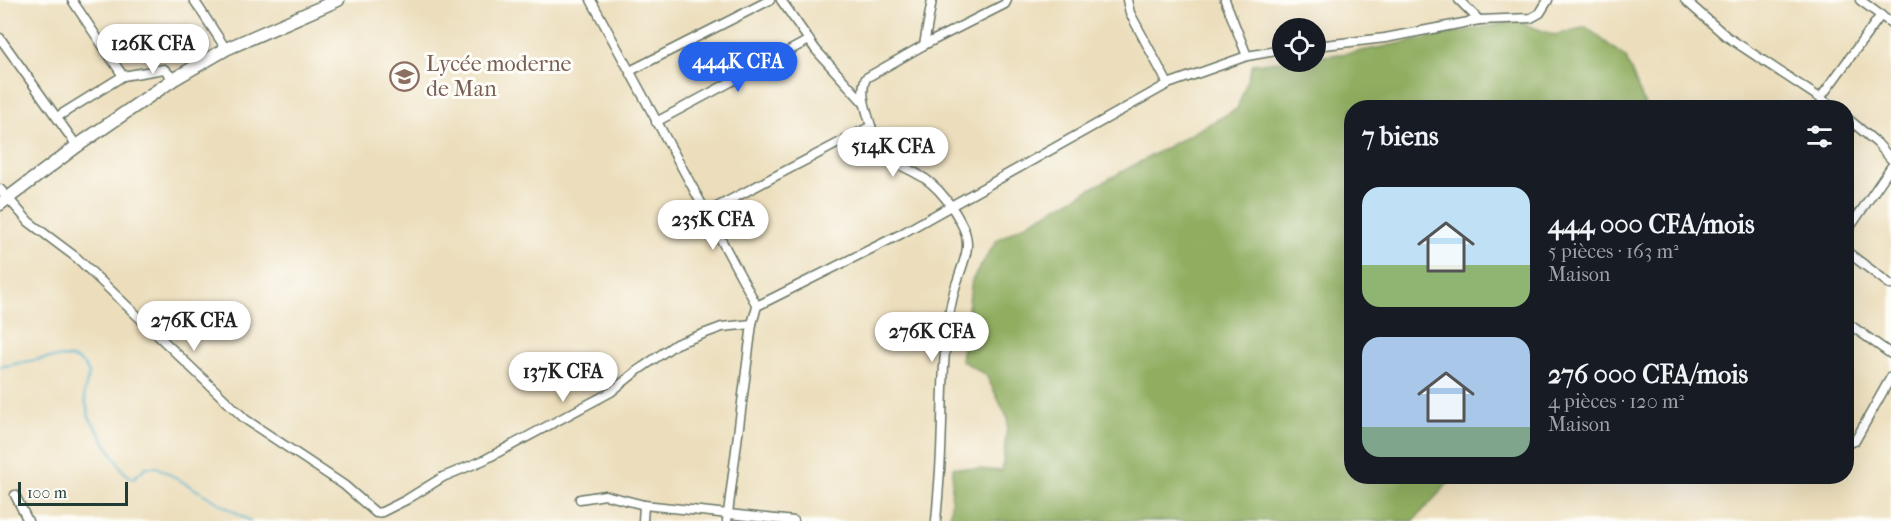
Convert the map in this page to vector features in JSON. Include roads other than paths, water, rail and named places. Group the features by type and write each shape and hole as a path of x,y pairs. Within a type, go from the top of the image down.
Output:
{"main road":[{"path":"2,197 174,79 226,49 322,3 338,0"}],"street":[{"path":"72,0 123,76"},
{"path":"194,0 226,49"},
{"path":"591,0 757,306 752,324 727,518"},
{"path":"630,71 770,0"},
{"path":"781,0 809,40 864,103"},
{"path":"924,45 932,0"},
{"path":"936,521 943,384 950,311 957,280 968,252 968,242 964,228 951,205 921,176 883,157 874,139 864,103 864,82 866,78 924,45 1005,4 1007,0"},
{"path":"1127,0 1130,13 1168,84"},
{"path":"1225,0 1247,56"},
{"path":"1459,0 1479,20"},
{"path":"1326,45 1385,38 1479,20 1531,18 1536,16 1548,0"},
{"path":"1685,0 1726,36 1825,100"},
{"path":"1860,0 1891,23"},
{"path":"1821,97 1881,15"},
{"path":"0,38 77,146"},
{"path":"656,122 809,40"},
{"path":"757,306 901,234 1168,84 1247,56 1272,52"},
{"path":"57,117 123,76 164,69 174,79"},
{"path":"1854,124 1877,143 1891,159"},
{"path":"707,212 871,126"},
{"path":"1854,221 1891,167"},
{"path":"2,197 29,222 77,258 245,419 344,485 376,513 406,500 443,477 484,460 611,392 676,344 722,327 752,324"},
{"path":"1854,257 1891,285"},
{"path":"1854,328 1891,354"},
{"path":"1854,441 1891,377"},
{"path":"15,495 28,521"},
{"path":"580,499 605,495 644,505 727,518 794,521"},
{"path":"643,521 644,505"}],"waterway":[{"path":"0,367 65,357 81,362 89,373 84,394 89,417 124,472 133,479 146,467 157,467 250,521"}],"place":[{"name":"Lycée moderne de Man","path":"405,77"}]}
